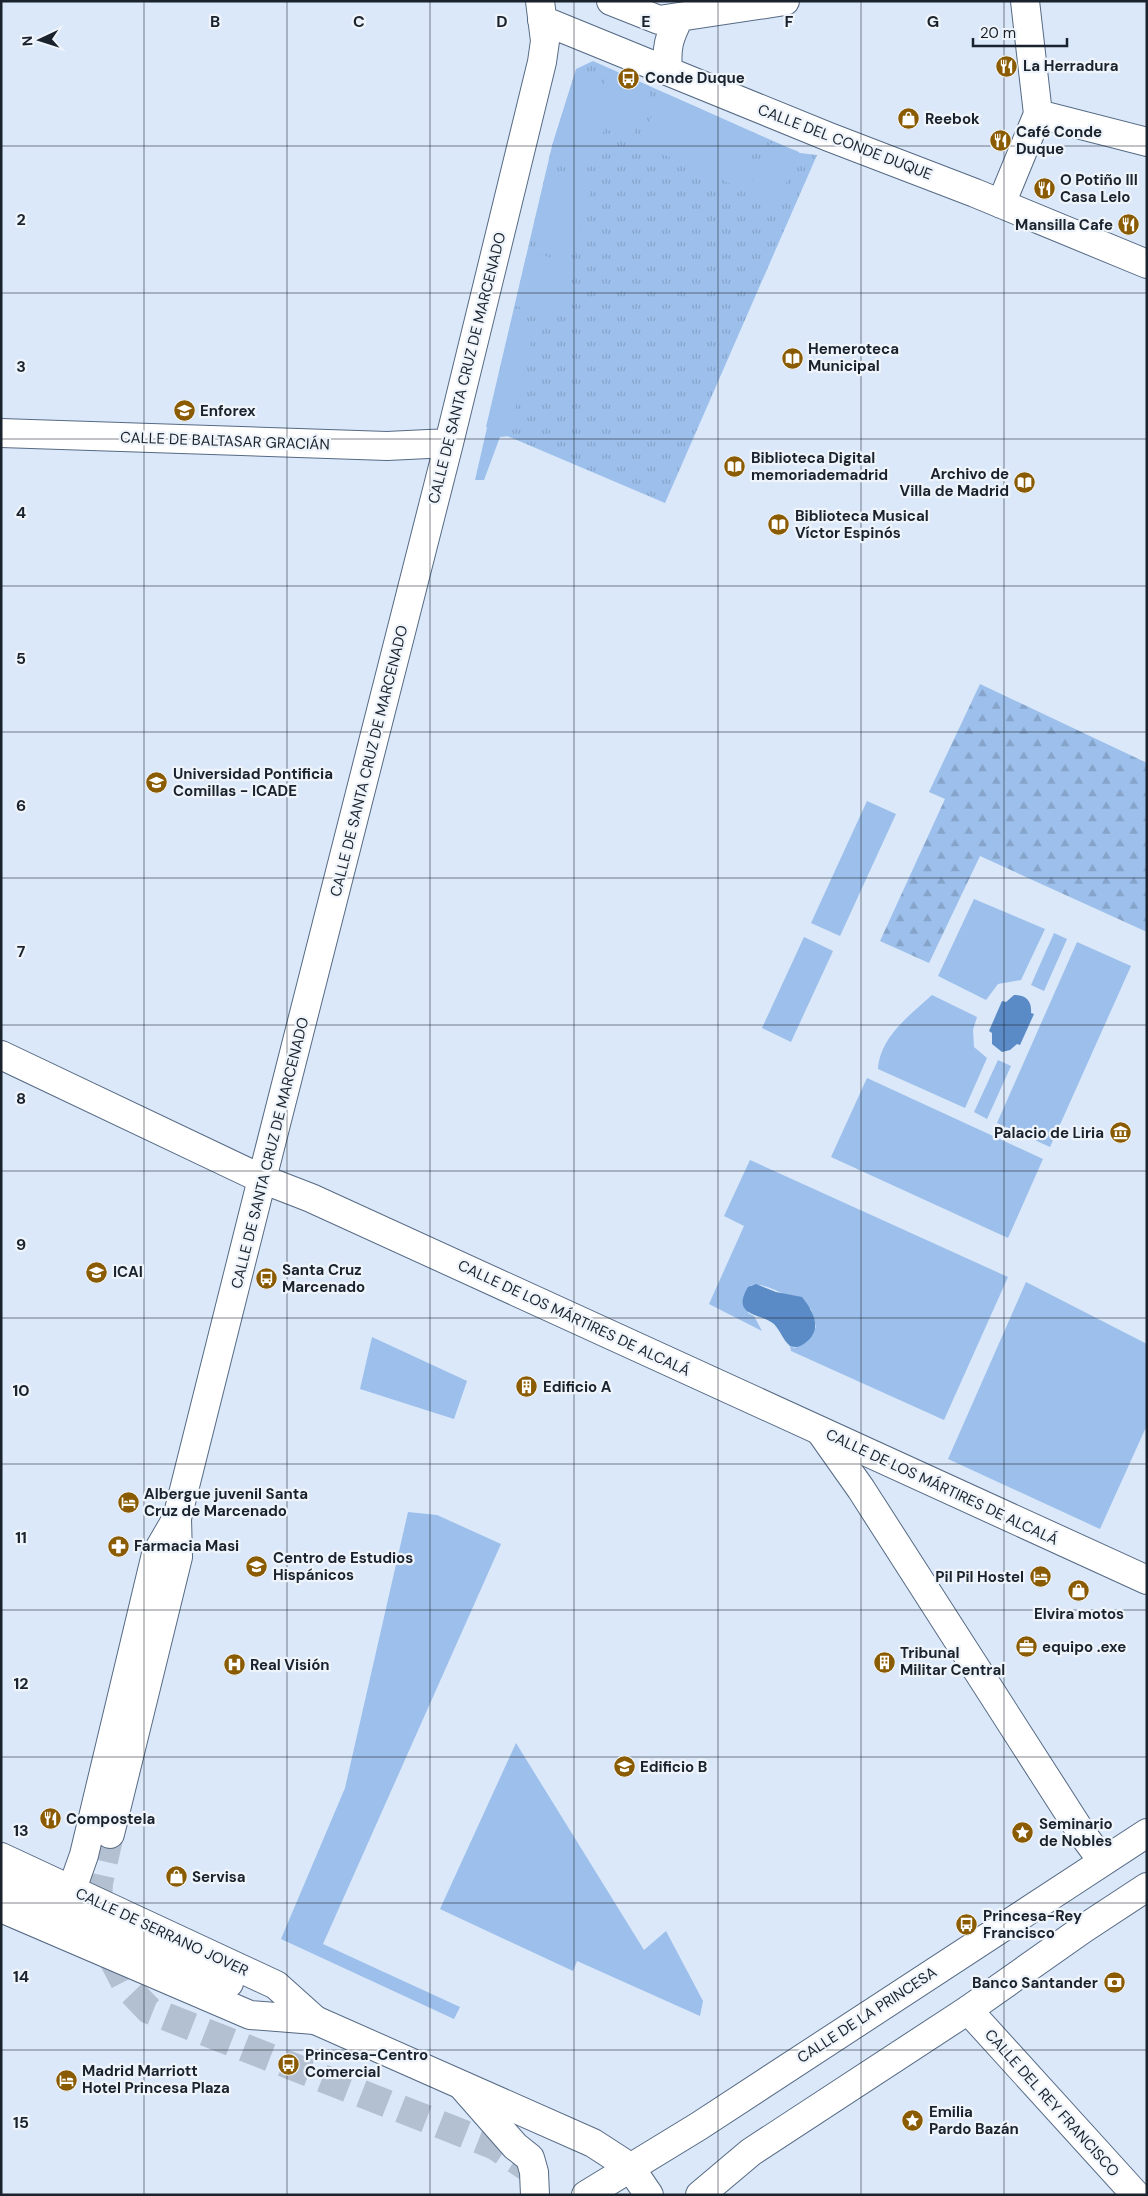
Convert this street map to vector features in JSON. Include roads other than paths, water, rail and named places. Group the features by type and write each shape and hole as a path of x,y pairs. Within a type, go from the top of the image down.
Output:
{"street":[{"path":"611,1 658,20 784,1"},
{"path":"1001,204 1038,114 1026,1"},
{"name":"CALLE DEL CONDE DUQUE","path":"541,11 668,70 1147,264"},
{"name":"CALLE DE SANTA CRUZ DE MARCENADO","path":"110,1834 178,1557 177,1518 449,443 542,62 545,41 541,11"},
{"path":"668,70 669,38 679,18"},
{"path":"1038,114 1147,142"},
{"name":"CALLE DE BALTASAR GRACIÁN","path":"1,433 387,446 449,443"},
{"name":"CALLE DE LOS MÁRTIRES DE ALCALÁ","path":"1,1055 262,1179 311,1198 1147,1580"},
{"path":"820,1431 860,1489 1081,1832 1098,1855 1105,1859"},
{"name":"CALLE DE SANTA CRUZ DE MARCENADO","path":"72,1889 84,1855 156,1554 177,1518"},
{"name":"CALLE DE LA PRINCESA","path":"586,2195 699,2126 1147,1833"},
{"name":"CALLE DE SERRANO JOVER","path":"1,1857 276,1985 315,2020"},
{"name":"CALLE DE SERRANO JOVER","path":"1,1884 593,2143 630,2167"},
{"path":"700,2195 751,2152 968,2010 1147,1887"},
{"name":"CALLE DE SERRANO JOVER","path":"1,1908 250,2015 315,2020"},
{"name":"CALLE DEL REY FRANCISCO","path":"968,2010 1136,2195"},
{"name":"CALLE DE SERRANO JOVER","path":"464,2088 515,2146 530,2158 534,2172 535,2195"},
{"path":"630,2167 650,2195"}],"tunnel":[{"path":"110,1834 99,1883 98,1899 106,1946 127,1987 149,2010 495,2146 531,2170"}],"place":[{"name":"La Herradura","path":"1007,66"},
{"name":"Conde Duque","path":"629,78"},
{"name":"Reebok","path":"909,119"},
{"name":"Café Conde Duque","path":"1000,141"},
{"name":"O Potiño III Casa Lelo","path":"1044,189"},
{"name":"Mansilla Cafe","path":"1129,225"},
{"name":"Hemeroteca Municipal","path":"792,358"},
{"name":"Enforex","path":"184,411"},
{"name":"Biblioteca Digital memoriademadrid","path":"735,467"},
{"name":"Archivo de Villa de Madrid","path":"1025,483"},
{"name":"Biblioteca Musical Víctor Espinós","path":"779,525"},
{"name":"Universidad Pontificia Comillas - ICADE","path":"157,783"},
{"name":"Palacio de Liria","path":"1120,1133"},
{"name":"ICAI","path":"97,1272"},
{"name":"Santa Cruz Marcenado","path":"266,1279"},
{"name":"Edificio A","path":"527,1387"},
{"name":"Albergue juvenil Santa Cruz de Marcenado","path":"128,1503"},
{"name":"Farmacia Masi","path":"118,1546"},
{"name":"Centro de Estudios Hispánicos","path":"257,1567"},
{"name":"Pil Pil Hostel","path":"1040,1577"},
{"name":"Elvira motos","path":"1079,1591"},
{"name":"equipo .exe","path":"1026,1647"},
{"name":"Tribunal Militar Central","path":"884,1662"},
{"name":"Real Visión","path":"234,1665"},
{"name":"Edificio B","path":"624,1767"},
{"name":"Compostela","path":"50,1819"},
{"name":"Seminario de Nobles","path":"1023,1833"},
{"name":"Servisa","path":"176,1877"},
{"name":"Princesa-Rey Francisco","path":"967,1925"},
{"name":"Banco Santander","path":"1114,1983"},
{"name":"Princesa-Centro Comercial","path":"289,2064"},
{"name":"Madrid Marriott Hotel Princesa Plaza","path":"66,2080"},
{"name":"Emilia Pardo Bazán","path":"913,2121"}]}
